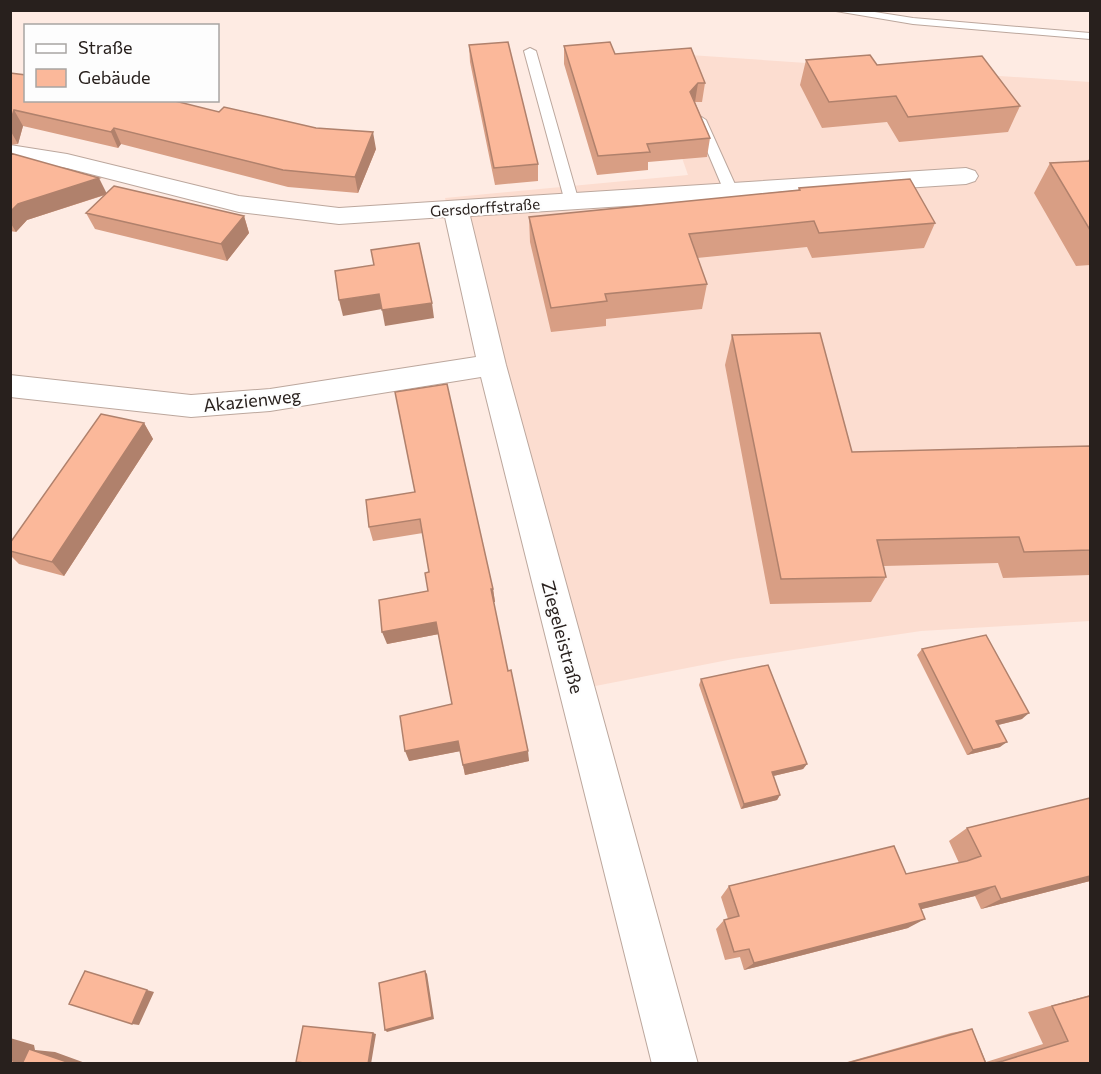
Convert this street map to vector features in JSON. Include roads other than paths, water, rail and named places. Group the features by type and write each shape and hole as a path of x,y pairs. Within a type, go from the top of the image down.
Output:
{"street":[{"name":"Gersdorffstraße","path":"10,152 67,161 250,205 339,216 966,176"},
{"name":"Ziegeleistraße","path":"456,209 492,365 675,1064"},
{"name":"Akazienweg","path":"10,386 191,406 270,400 492,365"}],"lane":[{"path":"835,10 913,21 1090,36"},
{"path":"530,51 572,202"},
{"path":"696,110 731,191"}]}
